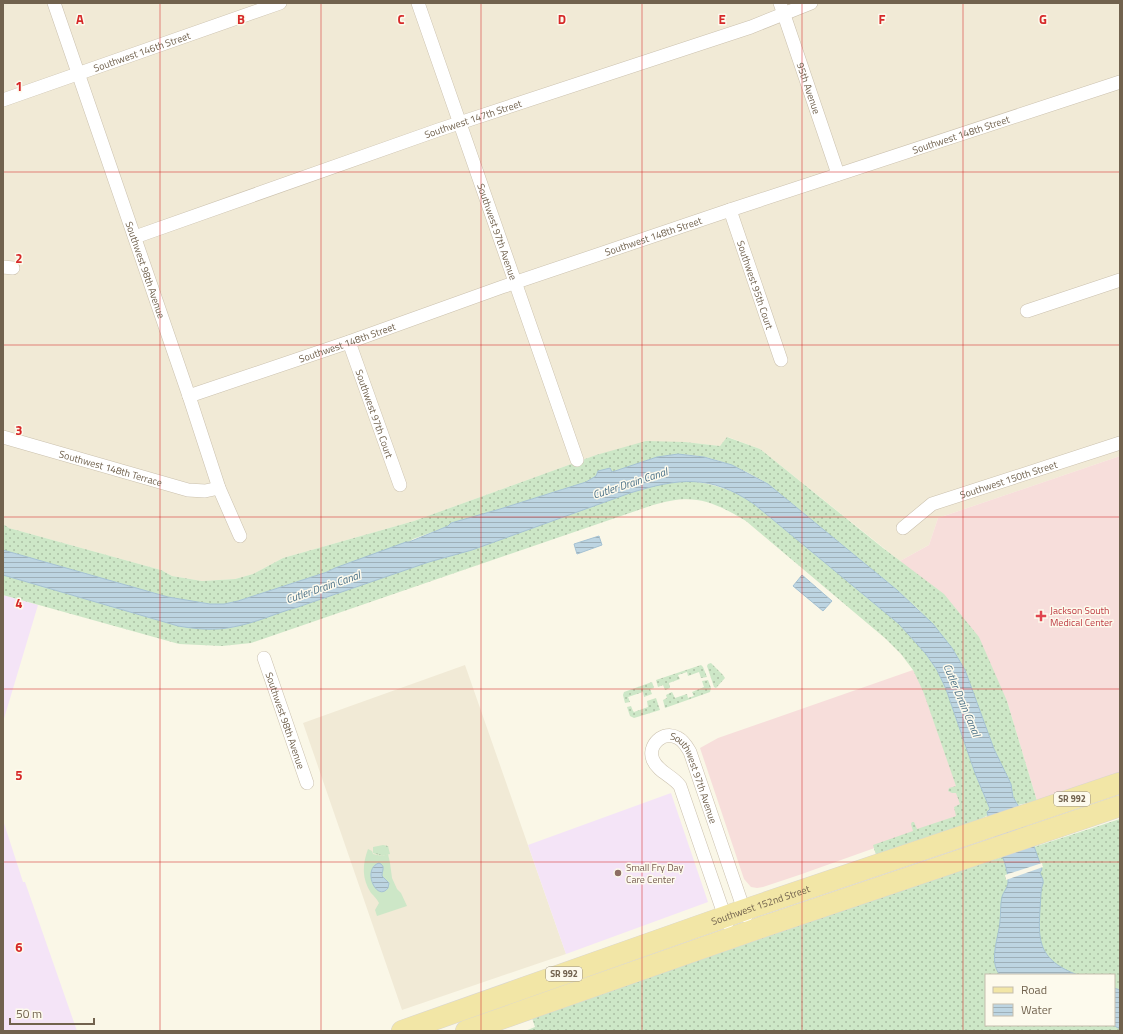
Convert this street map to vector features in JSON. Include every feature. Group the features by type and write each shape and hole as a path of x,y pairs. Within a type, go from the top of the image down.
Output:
{"main road":[{"name":"Southwest 152nd Street","path":"402,1031 734,913 1120,783"},
{"name":"SR 992","path":"466,1031 742,934 1120,806"}],"street":[{"name":"Southwest 98th Avenue","path":"54,3 80,74 190,396 219,488 240,536"},
{"name":"Southwest 146th Street","path":"3,100 280,3"},
{"name":"Southwest 97th Avenue","path":"418,3 577,460"},
{"name":"Southwest 147th Street","path":"135,237 460,122 744,30 782,9 811,3"},
{"name":"95th Avenue","path":"782,9 838,174"},
{"name":"Southwest 148th Street","path":"190,396 730,210 1120,82"},
{"name":"Southwest 95th Court","path":"730,210 781,360"},
{"path":"1027,312 1120,280"},
{"name":"Southwest 97th Court","path":"349,342 400,485"},
{"name":"Southwest 148th Terrace","path":"3,437 188,490 205,491 219,488"},
{"name":"Southwest 150th Street","path":"903,528 932,504 1120,443"},
{"name":"Southwest 98th Avenue","path":"264,658 307,783"},
{"name":"Southwest 97th Avenue","path":"665,736 677,737 682,740 690,752 734,913 742,934 680,786 677,781 657,767 654,761 652,754 653,747 660,738 665,736"}],"shaded area":[{"path":"3,3 1120,3 1120,456 938,518 929,545 900,561 760,449 728,437 720,446 685,442 596,455 414,521 283,558 253,574 235,579 202,581 172,576 161,570 9,528 3,524"},
{"name":"Jackson South Medical Center","path":"1120,456 1120,773 1037,801 1007,701 900,561 929,545 938,518"},
{"path":"3,595 38,605 3,722"},
{"path":"465,665 566,954 402,1010 303,723"},
{"path":"913,670 934,708 967,815 763,887 751,887 744,879 700,748 718,738"},
{"name":"Small Fry Day Care Center","path":"671,793 708,902 566,954 528,845"},
{"path":"3,820 23,882 25,882 77,1031 3,1031"}],"green space":[{"path":"727,437 760,449 883,548 944,594 979,637 1007,701 1037,801 1018,805 1013,797 1011,784 994,749 965,670 952,648 919,610 897,590 768,484 729,464 702,456 673,455 658,457 618,471 597,473 596,476 586,482 452,523 449,526 413,539 409,542 327,572 238,601 224,604 210,604 168,597 3,550 3,524 9,528 161,570 172,576 202,581 235,579 253,574 283,558 414,521 596,455 646,441 685,442 720,446"},
{"path":"687,481 705,483 731,491 754,504 899,624 926,654 937,670 946,689 975,773 990,809 987,812 988,815 979,820 876,855 873,845 913,831 911,824 912,822 914,822 917,829 956,816 954,807 960,804 956,793 948,791 949,788 956,786 923,691 913,670 901,654 886,639 746,521 722,508 701,501 679,499 653,505 251,643 222,646 179,644 3,595 3,575 178,626 223,629 268,617 429,562 472,550 655,485"},
{"path":"711,663 725,678 716,688 714,687 707,666"},
{"path":"701,665 707,677 701,678 699,672 688,676 687,672 678,675 680,679 669,683 670,688 665,690 663,685 658,687 656,680"},
{"path":"708,680 711,688 710,692 665,708 663,700 667,698 666,695 672,692 675,698 687,694 688,698 694,696 692,692 704,687 702,681"},
{"path":"652,682 654,688 650,689 652,694 644,697 643,692 628,697 630,702 625,703 623,695 624,692"},
{"path":"656,698 660,710 634,718 630,716 627,707 631,706 634,712 648,707 647,701"},
{"path":"1120,819 1120,1031 525,1031 535,1027 532,1018 910,887"},
{"path":"383,845 388,846 390,854 382,856 373,853 373,847"},
{"path":"368,849 372,851 373,854 382,856 388,854 392,878 407,906 377,916 375,910 379,903 368,888 364,872"}],"water":[{"name":"Cutler Drain Canal","path":"678,454 704,457 732,465 768,484 897,590 933,624 952,648 965,670 994,749 1011,784 1013,797 1022,812 1042,869 1040,873 1043,881 1039,921 1042,943 1046,952 1053,961 1076,974 1000,974 997,969 994,956 1001,903 1008,882 1006,866 989,820 987,812 990,809 975,773 946,689 937,670 926,654 899,624 754,504 738,494 723,488 708,483 679,482 664,484 630,493 472,550 429,562 258,620 219,629 178,626 3,575 3,550 168,597 210,604 224,604 238,601 327,572 409,542 448,526 451,523 586,482 596,476 598,471 610,468 612,472 657,457"},
{"path":"599,536 602,545 577,554 574,544"},
{"path":"802,575 832,601 823,611 793,586"},
{"path":"379,863 383,867 382,876 389,883 388,888 384,891 379,891 376,888 371,878 371,872 374,866"},
{"path":"1115,988 1120,990 1120,1029 1115,1026"}],"pier":[{"path":"1042,863 1043,867 1006,880 1005,875"}],"place":[{"name":"Jackson South Medical Center","path":"1041,616"},
{"name":"Small Fry Day Care Center","path":"618,873"}]}
